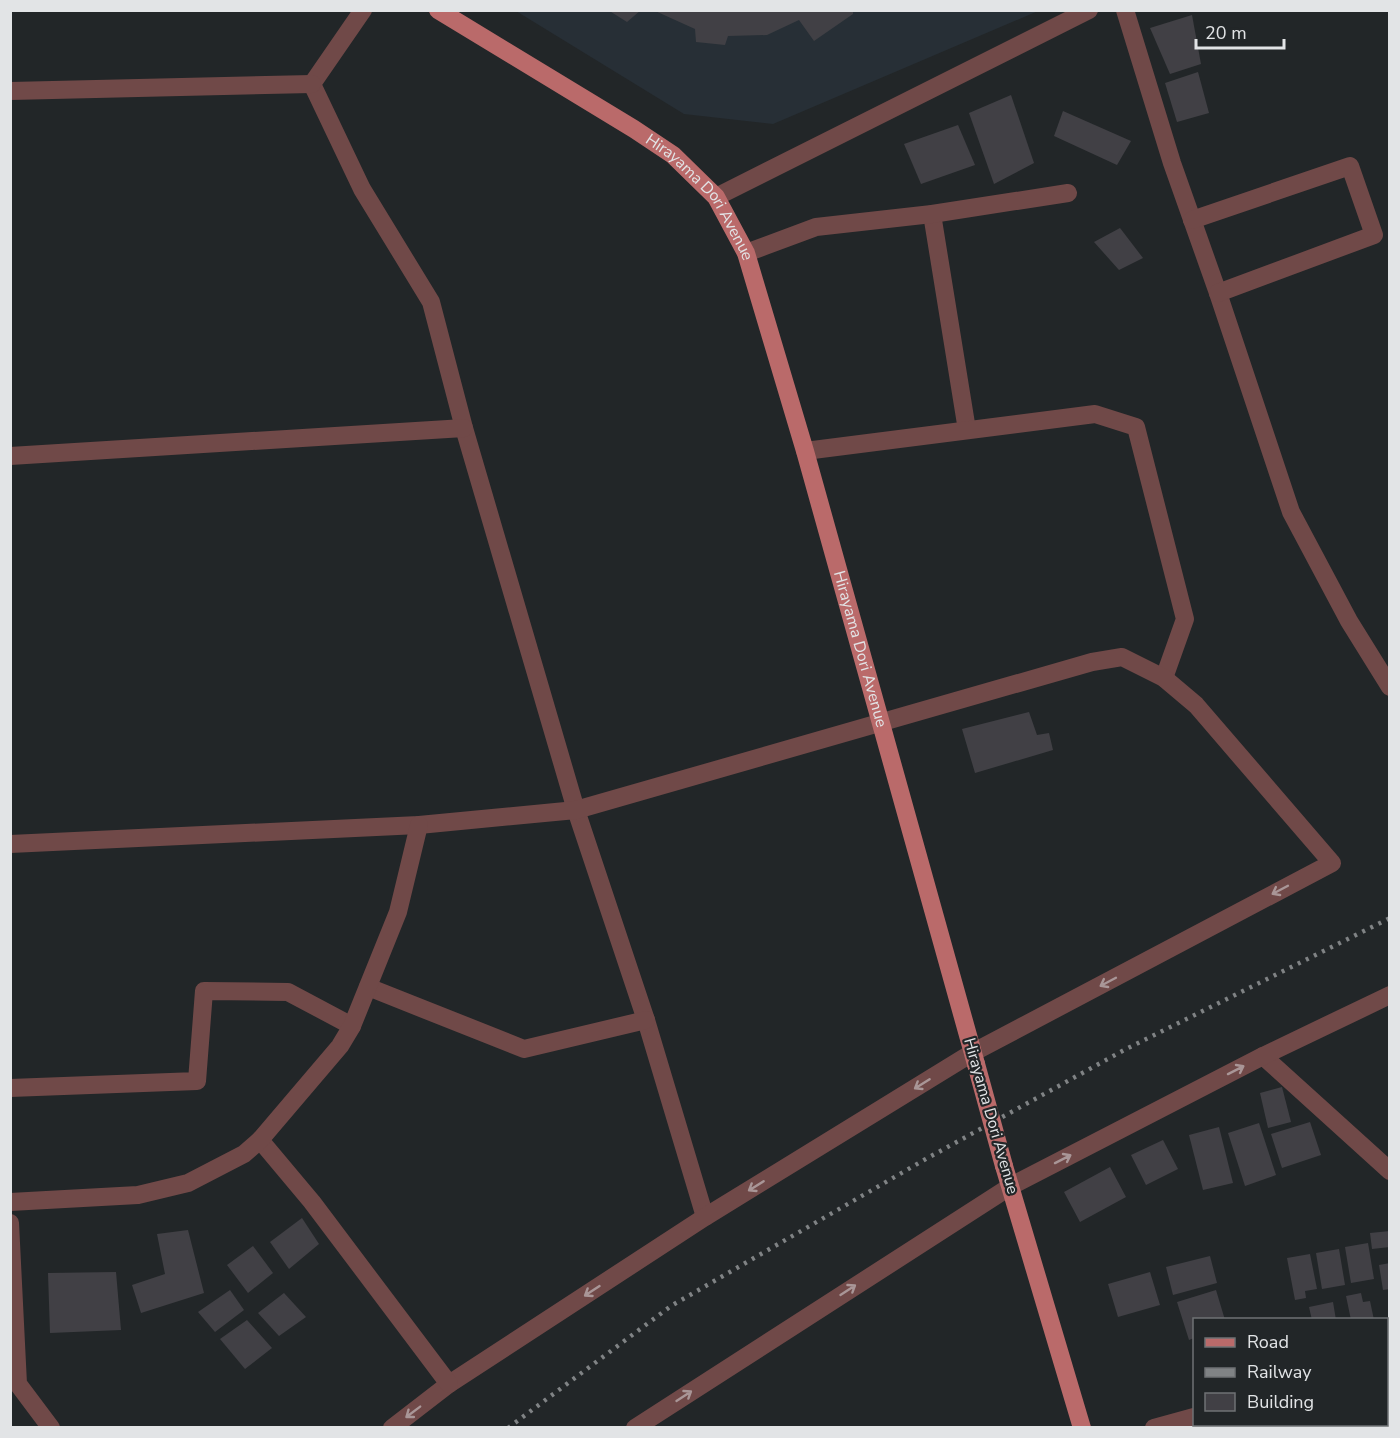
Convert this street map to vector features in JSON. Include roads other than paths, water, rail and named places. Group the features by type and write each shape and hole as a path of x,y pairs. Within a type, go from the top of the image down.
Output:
{"main road":[{"name":"Hirayama Dori Avenue","path":"438,10 673,155 716,197 746,253 805,451 1004,1166 1082,1428"}],"street":[{"path":"312,84 363,10"},
{"path":"716,197 1089,10"},
{"path":"1125,10 1172,163 1291,512 1348,621 1389,687"},
{"path":"10,91 312,84"},
{"path":"312,84 363,189 431,302 464,428 576,810 646,1020 705,1217"},
{"path":"1192,220 1350,166 1374,235 1218,293"},
{"path":"746,253 816,227 932,214 1068,193"},
{"path":"932,214 967,430"},
{"path":"805,451 1095,414 1136,427 1185,619 1164,678"},
{"path":"10,456 464,428"},
{"path":"10,844 419,825 576,810 1092,662 1122,657 1164,678 1196,705 1332,863 974,1059 705,1217 449,1384 392,1428"},
{"path":"10,1202 138,1195 188,1183 244,1154 260,1140 340,1046 352,1026 398,912 419,825"},
{"path":"368,987 524,1049 646,1020"},
{"path":"10,1088 198,1081 204,991 288,992 352,1026"},
{"path":"635,1428 1011,1186 1263,1056 1389,995"},
{"path":"1263,1056 1389,1171"},
{"path":"260,1140 312,1202 449,1384"},
{"path":"10,1223 14,1387 51,1428"},
{"path":"1154,1428 1193,1417"}],"railway":[{"path":"508,1428 671,1306 924,1160 1126,1049 1390,918"}]}
